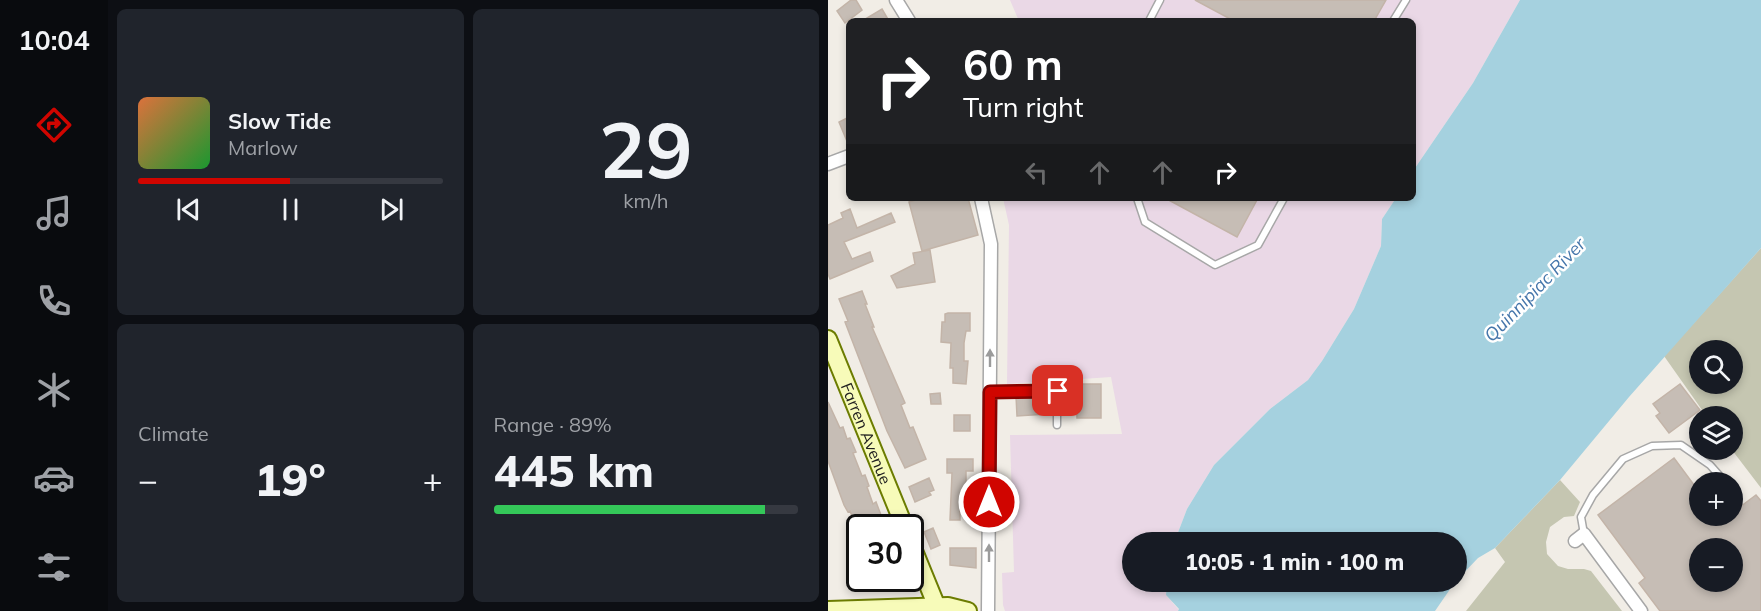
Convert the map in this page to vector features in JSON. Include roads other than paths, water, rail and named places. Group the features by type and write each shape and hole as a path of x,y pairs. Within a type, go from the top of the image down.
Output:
{"main road":[{"name":"Farren Avenue","path":"828,339 899,514"},
{"path":"924,576 937,609"},
{"path":"828,610 937,609 948,606 968,611"}],"street":[{"path":"896,0 907,18"},
{"path":"828,164 846,157"},
{"path":"982,201 991,244 988,611"},
{"path":"1580,538 1641,611"}],"lane":[{"path":"1151,18 1160,0"},
{"path":"1395,18 1406,0"},
{"path":"1138,201 1145,222 1215,265 1258,245 1282,201"},
{"path":"990,392 1058,391 1057,425"},
{"path":"1580,538 1581,517 1593,495 1623,459 1652,446 1681,445 1716,472"}],"water":[{"name":"Quinnipiac River","path":"1520,0 1761,0 1761,248 1629,397 1560,480 1495,548 1478,558 1467,570 1467,532 1178,532 1187,509 1214,465 1270,409 1308,380 1322,361 1354,309 1381,246 1382,219 1394,201 1416,201 1416,167 1473,83"},
{"path":"1166,592 1448,592 1435,611 1178,611 1179,609 1166,595"}]}
